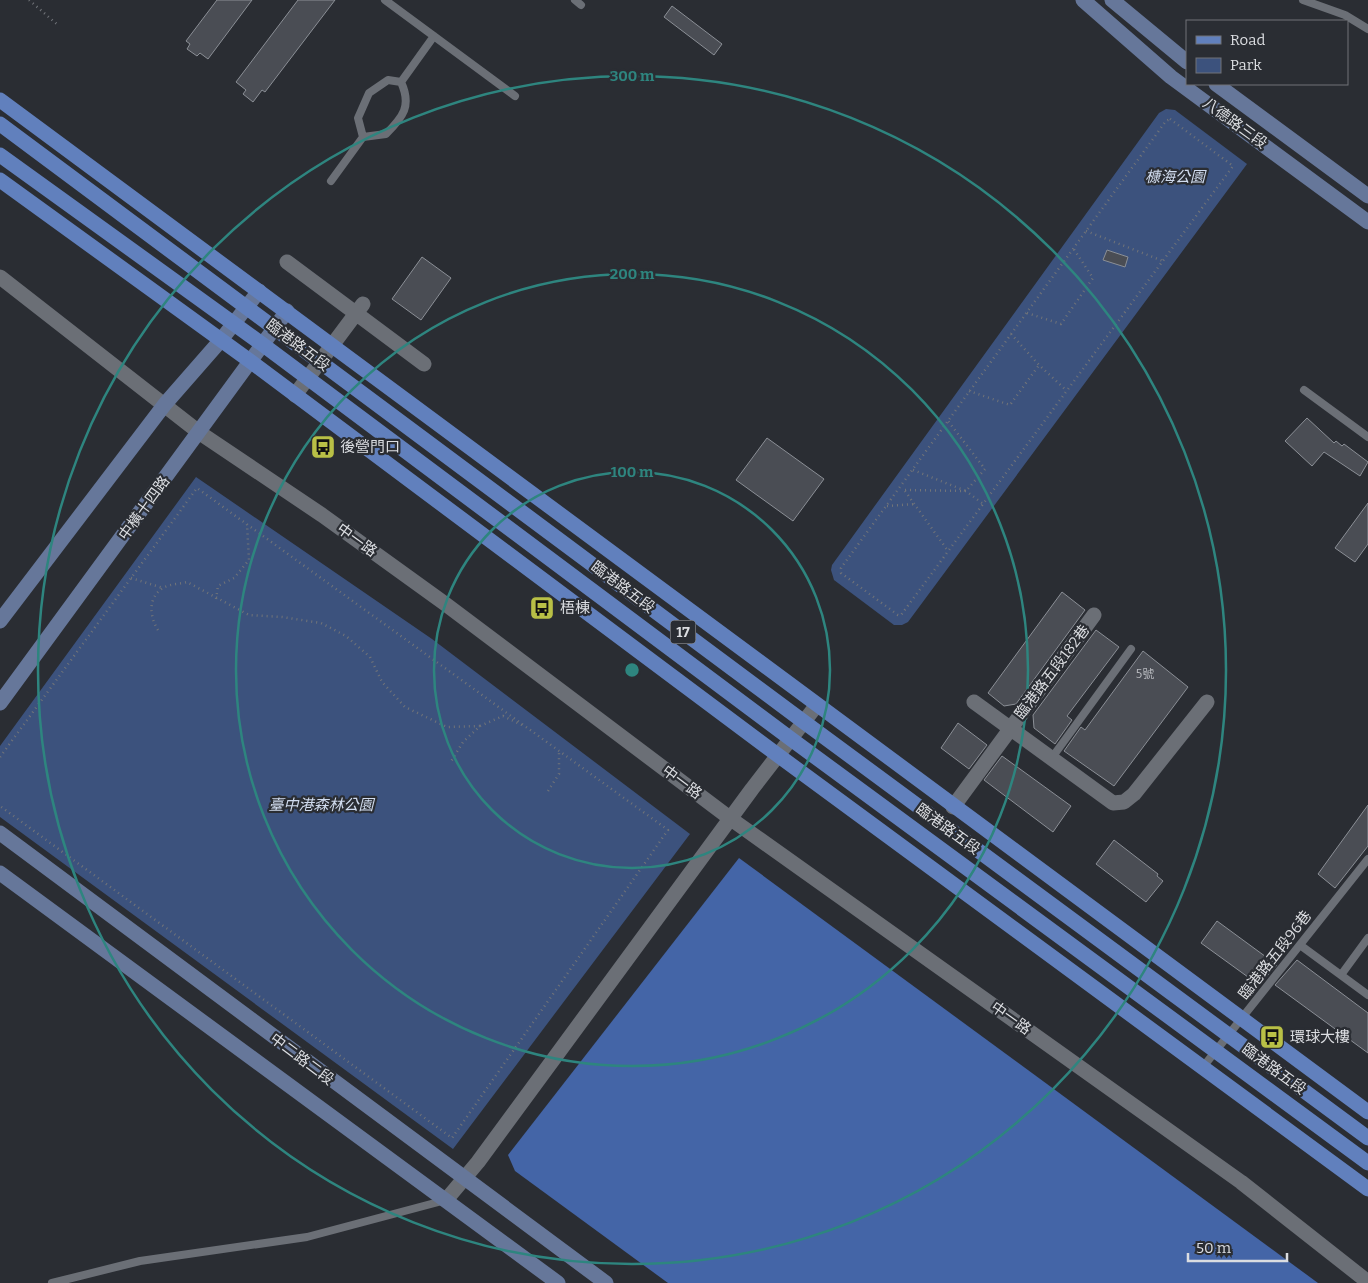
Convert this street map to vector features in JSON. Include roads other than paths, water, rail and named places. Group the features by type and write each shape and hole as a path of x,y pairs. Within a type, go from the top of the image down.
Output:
{"main road":[{"name":"臨港路五段","path":"0,100 287,311 816,706 1368,1112"},
{"name":"臨港路五段","path":"0,124 804,722 1368,1138"},
{"name":"臨港路五段","path":"0,155 234,323 791,739 1368,1164"},
{"path":"0,180 250,361 779,756 1368,1189"}],"street":[{"name":"八德路三段","path":"1083,0 1171,77 1368,222"},
{"path":"1112,0 1185,61 1171,77"},
{"name":"八德路三段","path":"1217,85 1368,196"},
{"path":"287,262 360,308 424,364"},
{"name":"中一路","path":"0,277 200,433 322,515 444,603 731,819 1241,1182 1368,1282"},
{"path":"0,622 165,404 221,340 259,291"},
{"path":"296,395 360,308"},
{"name":"中橫十四路","path":"0,703 200,433 287,311"},
{"name":"臨港路五段182巷","path":"953,807 1094,615"},
{"name":"臨港路五段182巷","path":"974,702 1107,801 1113,803 1124,802 1138,790 1207,702"},
{"path":"446,1200 816,706"},
{"name":"中二路二段","path":"0,833 463,1179 606,1283"},
{"name":"中二路二段","path":"0,873 558,1283"}],"lane":[{"path":"385,0 515,96"},
{"path":"1303,0 1345,15 1368,28"},
{"path":"401,82 434,36"},
{"path":"363,137 358,118 369,93 388,80 401,82"},
{"path":"331,181 363,137 386,134 401,119 405,108 406,94 401,82"},
{"path":"1304,390 1368,437"},
{"path":"1051,759 1131,649"},
{"name":"臨港路五段96巷","path":"1203,1067 1368,859"},
{"path":"1341,975 1368,938"},
{"path":"1300,945 1368,995"},
{"path":"52,1283 140,1261 307,1237 446,1200"}],"place":[{"name":"後營門口","path":"323,447"},
{"name":"梧棟","path":"542,608"},
{"name":"環球大樓","path":"1272,1037"}],"park label":[{"name":"槺海公園","path":"1175,177"},
{"name":"臺中港森林公園","path":"321,805"}]}
